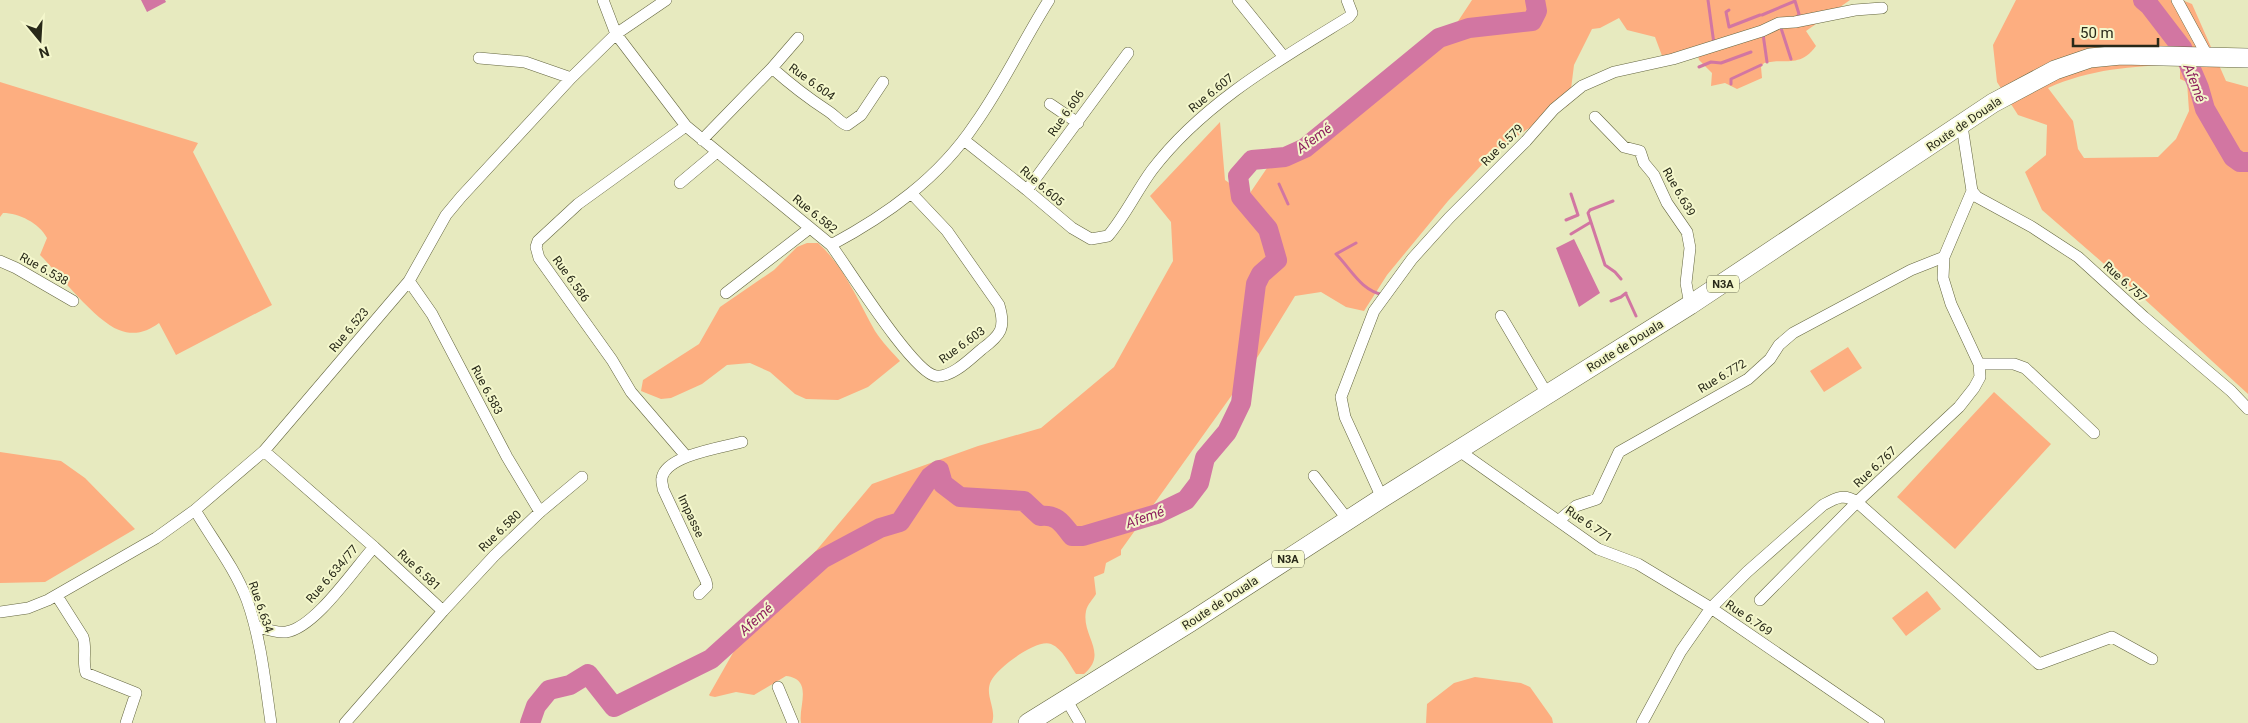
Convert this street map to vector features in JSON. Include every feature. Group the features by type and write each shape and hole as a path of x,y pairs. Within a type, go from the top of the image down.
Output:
{"highway":[{"name":"Route de Douala","path":"1028,723 1690,305 1962,126 1993,103 2055,70 2090,58 2121,56 2248,58"}],"street":[{"name":"Rue 6.582","path":"603,0 616,34 686,126 831,245 872,222 912,194 964,140 993,98 1049,0"},
{"name":"Rue 6.523","path":"0,612 28,608 57,596 156,538 195,510 264,451 409,281 446,215 571,78 616,34 666,0"},
{"path":"1238,0 1284,57"},
{"name":"Rue 6.607","path":"1108,236 1122,220 1153,170 1205,114 1284,57 1349,17 1352,13 1352,8 1346,0"},
{"path":"2178,0 2204,57"},
{"name":"Rue 6.579","path":"1382,498 1345,417 1341,397 1374,311 1391,286 1437,232 1554,109 1582,86 1614,72 1673,59 1762,31 1779,23 1795,22 1855,10 1882,8"},
{"path":"772,68 798,38"},
{"name":"Rue 6.606","path":"1027,190 1078,123 1128,52"},
{"path":"479,58 506,58 525,62 571,78"},
{"name":"Rue 6.604","path":"702,140 772,68 809,99 831,113 839,122 847,125 861,115 883,82"},
{"path":"1050,104 1078,123"},
{"name":"Rue 6.639","path":"1595,117 1624,147 1640,152 1644,163 1654,175 1667,203 1687,232 1690,248 1686,282 1690,305"},
{"name":"Rue 6.586","path":"686,126 578,204 544,235 536,246 538,258 612,360 631,392 686,456"},
{"path":"1962,126 1972,191 1944,257 1943,278 1952,304 1979,364 2014,364 2024,368 2094,432"},
{"name":"Rue 6.605","path":"964,140 1027,190 1061,221 1080,234 1091,239 1108,236"},
{"path":"680,183 717,152"},
{"name":"Rue 6.757","path":"1972,191 1977,197 2032,227 2078,257 2144,318 2231,391 2248,409"},
{"name":"Rue 6.603","path":"831,245 894,336 926,370 935,376 953,371 992,342 1002,330 1002,317 999,305 947,231 912,194"},
{"path":"726,293 810,228"},
{"name":"Rue 6.772","path":"1558,520 1576,506 1597,499 1620,452 1748,379 1770,359 1779,345 1793,333 1912,270 1944,257"},
{"name":"Rue 6.538","path":"0,261 16,268 73,301"},
{"name":"Rue 6.583","path":"409,281 432,314 502,449 540,512"},
{"path":"1501,316 1547,394"},
{"name":"Rue 6.767","path":"1979,364 1980,377 1959,407 1857,502 2039,664 2112,637 2152,659"},
{"path":"686,456 742,442"},
{"name":"Rue 6.771","path":"1458,450 1598,549 1638,564 1711,608"},
{"name":"Rue 6.581","path":"264,451 374,547 443,611"},
{"name":"Impasse","path":"686,456 670,467 661,479 706,581 707,586 698,594"},
{"path":"1314,476 1348,520"},
{"name":"Rue 6.580","path":"443,611 494,556 540,512 582,477"},
{"name":"Rue 6.769","path":"1857,502 1849,497 1838,497 1824,505 1747,572 1711,608 1879,723"},
{"path":"1760,600 1857,502"},
{"name":"Rue 6.634","path":"195,510 237,579 256,626 271,723"},
{"name":"Rue 6.634/77","path":"256,626 286,632 308,621 322,608 374,547"},
{"path":"57,596 83,637 86,645 83,665 86,673 136,693 126,723"},
{"path":"1642,723 1681,651 1711,608"},
{"path":"345,723 443,611"},
{"path":"778,687 793,723"},
{"path":"1066,699 1080,723"}],"shaded area":[{"path":"141,0 165,0 166,2 147,12"},
{"path":"1472,0 1850,0 1806,31 1816,46 1810,53 1798,60 1764,63 1761,67 1762,78 1737,89 1725,83 1711,86 1712,73 1699,60 1697,52 1664,61 1655,37 1627,30 1619,18 1600,28 1592,29 1574,65 1569,105 1526,130 1489,157 1448,201 1387,275 1364,311 1346,307 1321,292 1295,296 1247,374 1121,550 1121,555 1106,563 1104,573 1094,577 1096,594 1087,609 1086,620 1094,651 1094,659 1084,674 1076,674 1062,653 1051,644 1037,645 1027,650 1009,662 991,681 989,692 993,712 992,723 801,723 802,688 800,682 795,678 786,676 754,695 736,692 715,697 709,695 738,644 872,484 978,446 1041,428 1114,367 1173,261 1171,222 1150,196 1220,122 1225,180 1248,196 1267,168 1308,152 1422,63 1443,44"},
{"path":"2016,0 2182,0 2192,4 2226,81 2248,87 2248,394 2141,296 2042,210 2025,172 2046,155 2047,125 2018,115 1997,82 1993,45","holes":["2160,65 2177,65 2180,67 2180,79 2187,82 2189,111 2176,139 2158,157 2084,158 2078,149 2073,121 2048,88 2080,77 2111,70"]},
{"path":"0,82 198,143 193,152 272,305 176,355 159,323 145,331 130,333 109,325 99,317 40,255 47,238 39,228 22,217 9,213 3,213 0,217"},
{"path":"1574,239 1600,293 1579,307 1556,248"},
{"path":"807,243 818,243 835,262 850,284 875,331 900,361 868,387 838,400 806,399 795,394 770,372 750,363 727,365 702,384 671,398 661,399 641,391 643,380 699,344 720,307 774,270 797,247"},
{"path":"1848,347 1862,368 1824,392 1810,371"},
{"path":"1994,392 2051,444 1955,549 1897,497"},
{"path":"0,452 61,461 85,478 135,529 45,582 0,583"},
{"path":"1927,591 1941,609 1906,636 1892,618"},
{"path":"1475,677 1521,683 1530,687 1552,718 1553,723 1426,723 1427,704 1454,683"}],"waterway":[{"name":"Afemé","path":"530,723 536,706 549,690 570,685 588,674 614,707 711,659 822,559 880,528 900,522 930,477 939,470 943,484 960,497 1024,501 1040,516 1051,516 1059,520 1072,536 1083,536 1157,514 1186,500 1199,483 1205,458 1227,432 1241,403 1256,284 1261,274 1277,260 1268,229 1241,197 1238,176 1252,160 1285,157 1305,148 1439,38 1469,28 1532,21 1537,11 1535,0"},
{"path":"1708,0 1714,44"},
{"name":"Afemé","path":"2143,0 2149,5 2182,48 2199,88 2205,109 2233,157 2240,162 2248,162"},
{"path":"1762,15 1795,1 1799,14 1797,18"},
{"path":"1729,10 1726,12 1729,27 1760,15"},
{"path":"1780,25 1791,59"},
{"path":"1763,34 1767,62"},
{"path":"1699,67 1711,62 1721,63 1751,52"},
{"path":"1731,84 1731,79 1761,65"},
{"path":"1279,184 1288,204"},
{"path":"1566,220 1578,215 1571,194"},
{"path":"1613,201 1590,210 1588,213 1605,265 1621,279"},
{"path":"1571,234 1591,222"},
{"path":"1356,243 1336,254 1357,279 1369,289 1384,295"},
{"path":"1611,301 1626,293"},
{"path":"1626,294 1636,316"}]}
